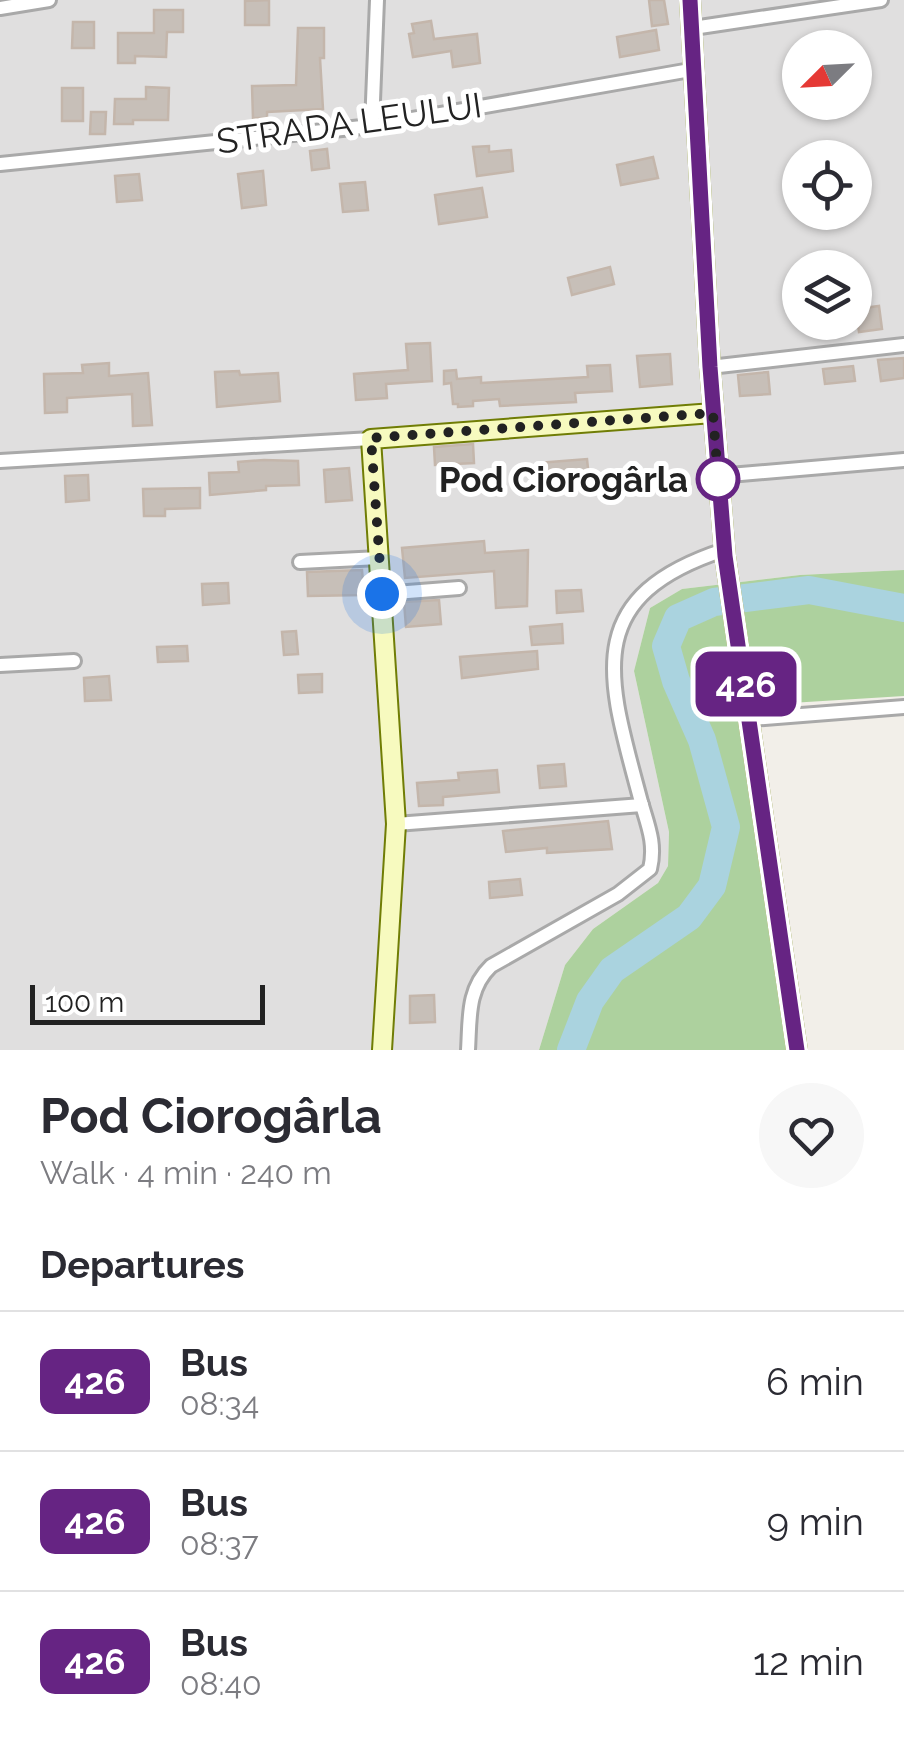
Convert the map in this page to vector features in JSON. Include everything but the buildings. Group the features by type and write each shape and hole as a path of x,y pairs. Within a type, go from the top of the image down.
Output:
{"street":[{"path":"0,8 49,0"},
{"path":"372,126 377,0"},
{"path":"690,0 724,553 797,1050"},
{"path":"693,28 881,0"},
{"name":"STRADA LEULUI","path":"0,164 372,126 696,69"},
{"path":"710,367 904,345"},
{"path":"0,460 713,413"},
{"path":"371,438 396,824 382,1050"},
{"path":"718,476 904,460"},
{"path":"468,1050 472,992 491,966 618,894 650,869 653,838 617,703 611,665 614,640 632,606 668,572 724,553"},
{"path":"300,562 379,558"},
{"path":"382,594 459,588"},
{"path":"0,665 74,661"},
{"path":"750,718 904,706"},
{"path":"396,824 642,805"}],"shaded area":[{"path":"0,0 904,0 904,570 800,575 682,589 650,608 634,671 669,832 668,866 658,883 593,929 565,965 539,1050 0,1050"}],"green space":[{"path":"904,570 904,696 743,706 792,1050 539,1050 565,965 593,929 658,883 668,866 669,832 634,671 650,608 682,589 800,575"}],"waterway":[{"path":"571,1050 590,1001 612,970 689,917 712,886 726,827 702,740 676,681 666,646 678,618 714,602 809,590 904,608"}],"bus line":[{"name":"426","path":"690,0 710,367 725,556 797,1050"}],"place":[{"name":"Pod Ciorogârla","path":"718,479"}],"route":[{"path":"382,594 371,438 713,413 718,479"}]}
